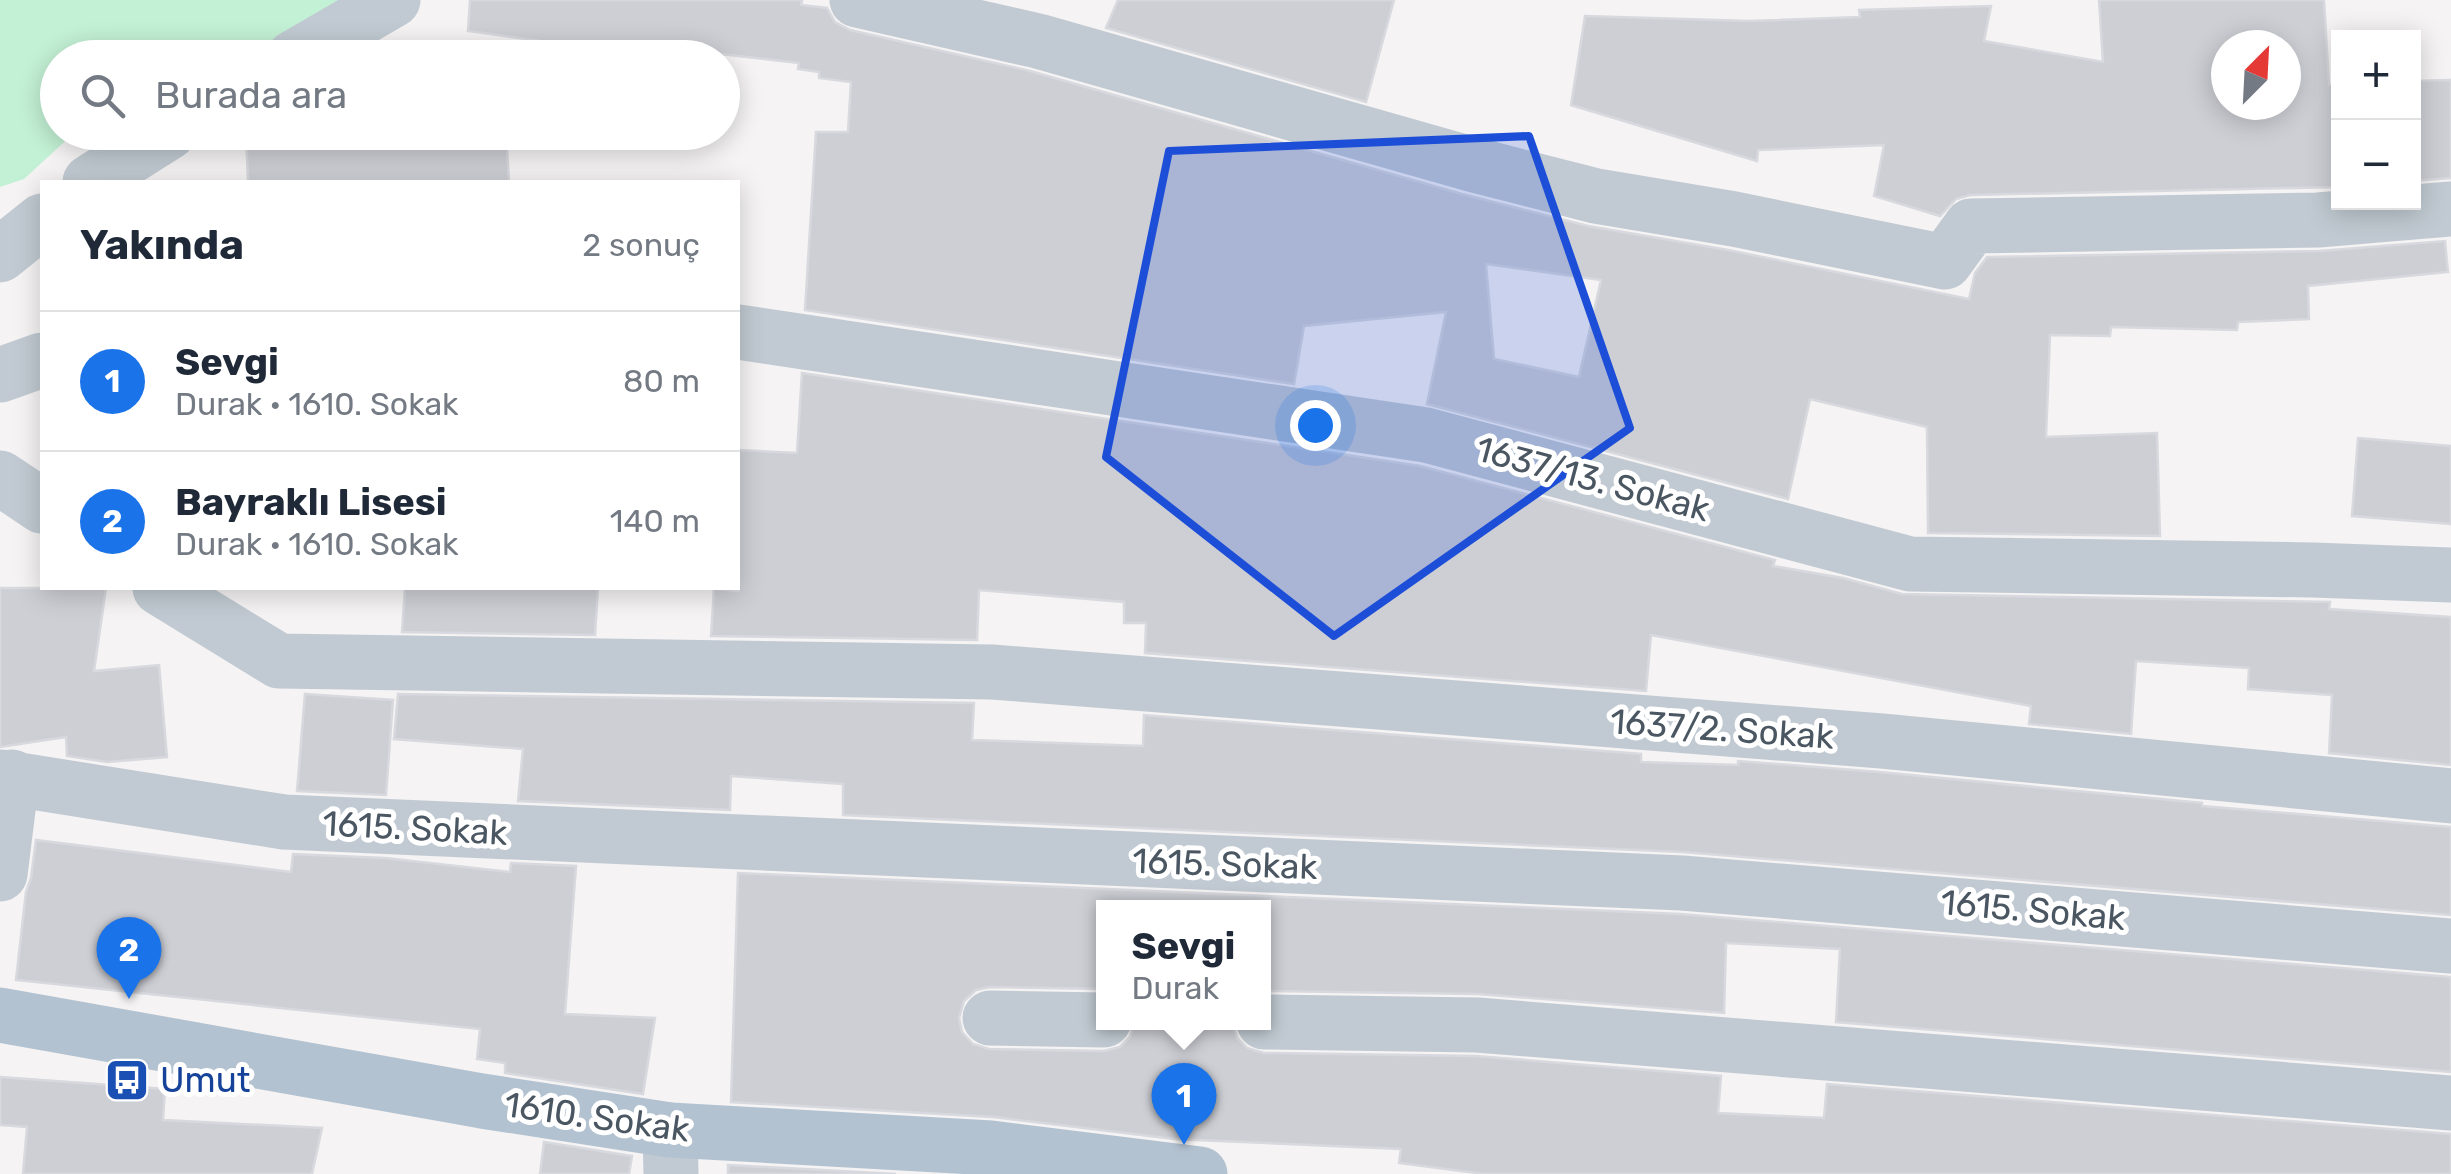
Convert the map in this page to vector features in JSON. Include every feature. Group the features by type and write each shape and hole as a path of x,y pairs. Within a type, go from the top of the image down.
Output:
{"main road":[{"name":"1610. Sokak","path":"0,1015 482,1101 670,1152 991,1148 1200,1174"}],"street":[{"path":"324,40 394,0"},
{"path":"857,0 1038,41 1596,196 1946,262 1971,226 2318,220 2451,209"},
{"path":"93,180 141,150"},
{"path":"0,254 40,222"},
{"name":"1637/13. Sokak","path":"740,332 1426,435 1910,564 2451,575"},
{"path":"0,375 40,361"},
{"path":"0,478 40,505"},
{"name":"1637/2. Sokak","path":"163,590 279,661 992,672 1882,741 2451,796"},
{"path":"0,874 6,777"},
{"name":"1615. Sokak","path":"6,777 284,822 1682,883 2451,946"},
{"path":"990,1018 1096,1020"},
{"path":"1271,1022 1477,1025 2451,1104"}],"highlighted area":[{"path":"1529,136 1630,428 1334,636 1106,457 1169,151"}],"green space":[{"path":"0,0 381,0 293,40 40,40 40,150 56,150 24,179 0,187"}],"building":[{"path":"470,0 802,0 801,5 827,8 835,22 850,30 1030,71 1462,194 1588,226 1969,299 1975,273 1987,257 2319,251 2445,241 2448,272 2308,286 2309,319 2238,322 2237,330 2111,327 2110,336 2050,335 2046,437 2157,433 2160,536 1928,533 1927,427 1810,399 1788,499 1427,404 1446,312 1304,326 1294,384 805,310 816,132 848,132 851,82 819,78 819,72 798,69 799,63 740,56 740,40 534,40 468,31","holes":["1486,264 1601,280 1579,377 1494,359"]},
{"path":"1118,0 1394,0 1366,102 1106,28"},
{"path":"2099,0 2324,0 2331,85 2331,187 1970,195 1956,199 1940,216 1874,196 1884,145 1758,150 1757,161 1571,105 1585,16 1750,21 1860,17 1859,10 1991,6 1984,41 2103,62"},
{"path":"2451,80 2451,178 2421,180 2421,81"},
{"path":"247,150 507,150 509,180 248,180"},
{"path":"802,373 1420,466 1775,560 1773,566 1843,578 1902,594 2330,602 2329,609 2451,617 2451,765 2329,753 2332,695 2248,689 2249,668 2136,661 2131,734 2029,724 2031,706 1651,635 1646,691 1145,653 1146,623 1124,623 1124,602 979,590 977,640 711,636 714,590 740,590 740,450 797,453"},
{"path":"2358,438 2451,446 2451,524 2352,516"},
{"path":"0,588 106,590 94,671 159,665 167,757 107,762 67,756 66,737 0,747"},
{"path":"405,590 598,590 595,635 402,632"},
{"path":"305,694 393,700 386,795 297,791"},
{"path":"398,694 974,703 972,740 1143,746 1144,715 1641,754 1641,762 1738,765 1738,761 1879,772 2451,827 2451,915 1683,852 843,815 843,784 731,776 730,810 518,801 523,749 394,739"},
{"path":"36,840 291,872 293,854 385,858 510,872 511,863 576,866 565,1014 655,1018 643,1094 505,1073 505,1063 477,1059 480,1029 16,980"},
{"path":"738,873 1680,914 2451,977 2451,1072 1836,1022 1840,949 1726,943 1724,1013 1478,994 1271,991 1271,900 1096,900 1096,989 990,987 976,990 964,1001 959,1018 962,1032 973,1044 989,1049 1104,1051 1120,1047 1133,1030 1234,1030 1247,1048 1264,1053 1476,1056 1721,1076 1718,1113 1824,1118 1827,1084 2451,1134 2451,1174 1484,1174 1399,1163 1401,1149 1174,1139 993,1117 731,1102"},
{"path":"0,1077 165,1089 163,1120 322,1128 312,1174 23,1174 27,1127 0,1125"},
{"path":"544,1142 632,1156 629,1174 540,1174"},
{"path":"728,1165 896,1174 728,1174"}],"place":[{"name":"Bayraklı Lisesi","path":"129,999"},
{"name":"Umut","path":"127,1080"},
{"name":"Sevgi","path":"1184,1145"}]}
